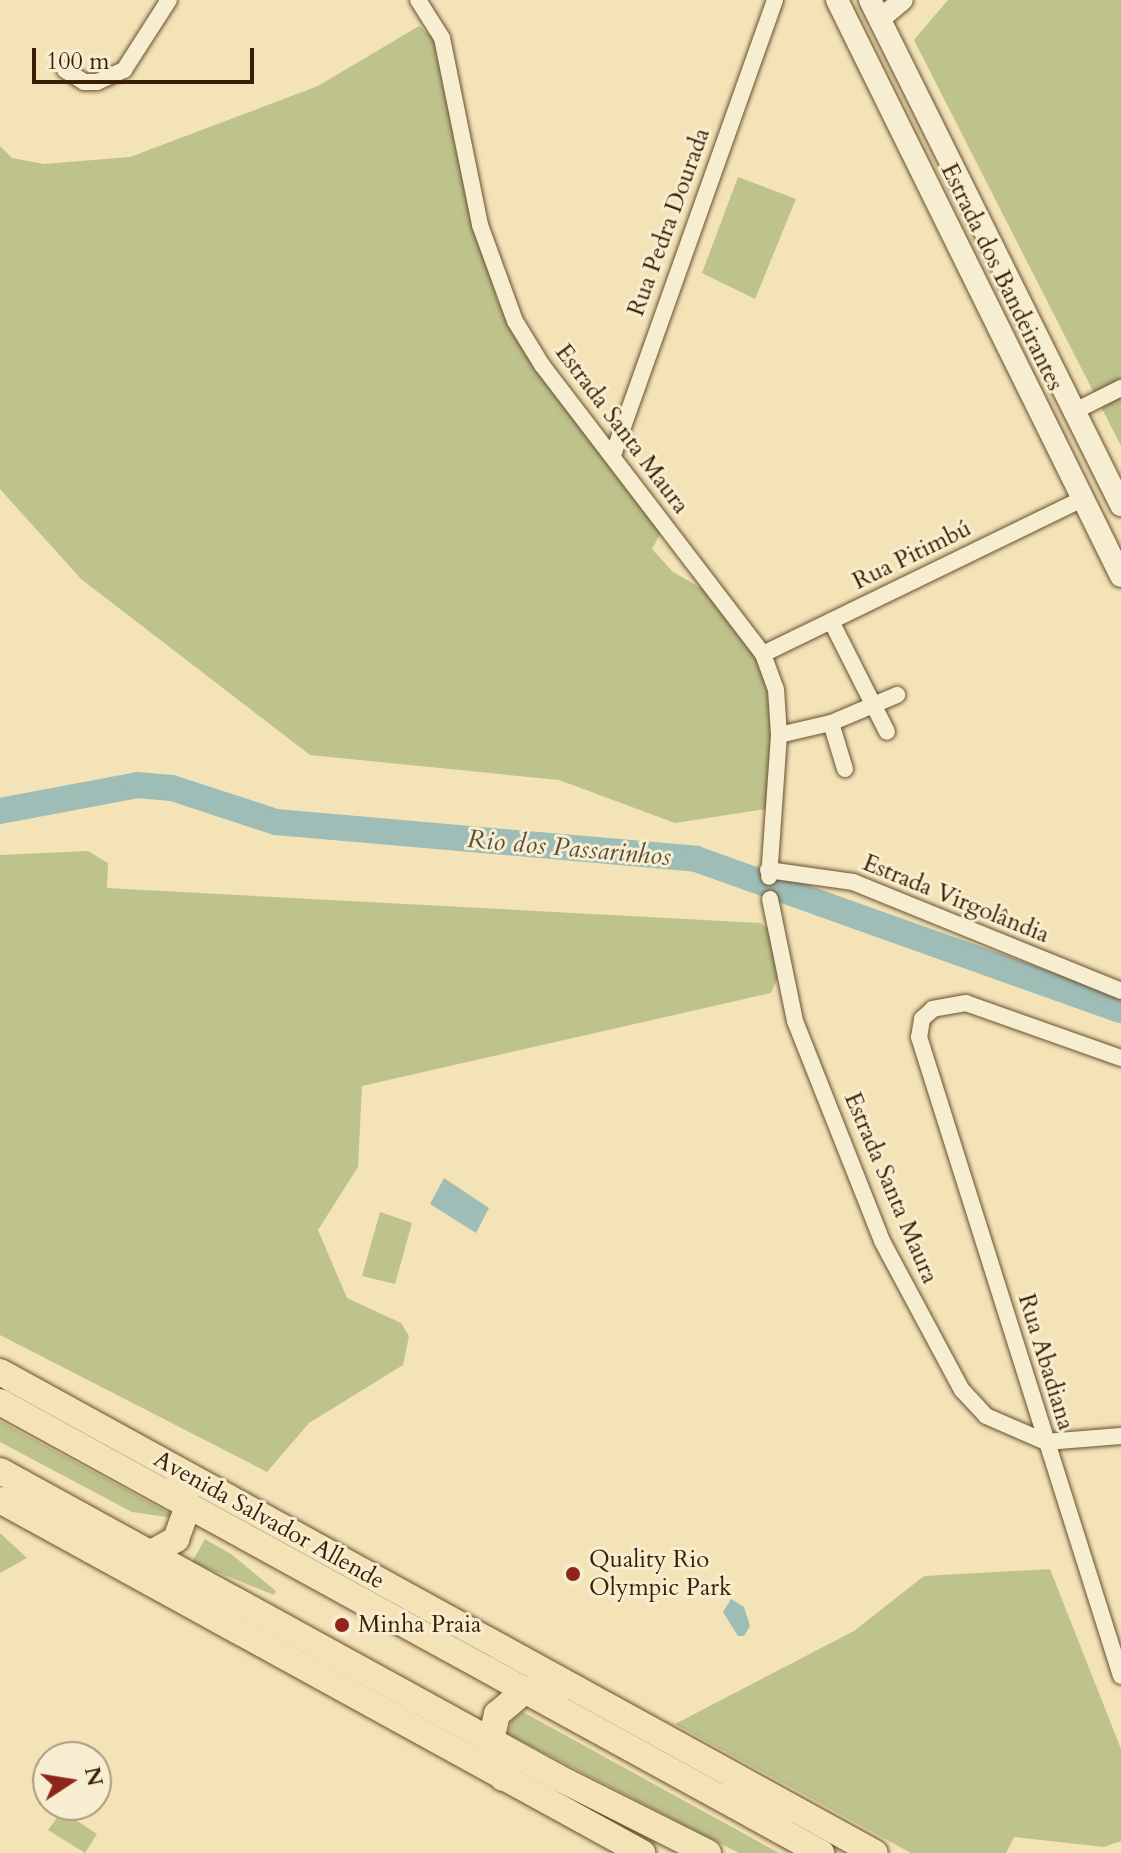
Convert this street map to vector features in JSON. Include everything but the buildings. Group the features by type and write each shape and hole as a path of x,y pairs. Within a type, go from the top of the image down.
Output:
{"main road":[{"name":"Estrada dos Bandeirantes","path":"837,0 1121,576"},
{"path":"844,0 874,10 872,71"},
{"name":"Estrada dos Bandeirantes","path":"874,10 1121,505"},
{"name":"Avenida Salvador Allende","path":"0,1372 875,1853"},
{"name":"Avenida Salvador Allende","path":"0,1402 821,1853"},
{"path":"91,1550 131,1557 154,1555 182,1531 188,1506 178,1470"},
{"path":"0,1471 491,1740 708,1853"},
{"path":"0,1500 642,1853"},
{"path":"503,1778 491,1740 497,1714 524,1691 568,1685"},
{"path":"733,1777 836,1853"}],"street":[{"path":"65,70 84,82 97,82 124,70 160,21 169,0"},
{"name":"Estrada Santa Maura","path":"418,0 442,38 480,225 498,287 542,365 763,654 776,689 779,735 768,873"},
{"path":"874,10 903,0"},
{"name":"Rua Pedra Dourada","path":"613,455 776,2"},
{"path":"1073,412 1121,388"},
{"name":"Rua Pitimbú","path":"763,654 1082,499"},
{"path":"831,621 887,732"},
{"path":"779,735 831,723 897,695"},
{"path":"831,723 845,769"},
{"name":"Estrada Virgolândia","path":"768,873 853,882 1121,991"},
{"name":"Estrada Santa Maura","path":"770,899 795,1021 882,1241 962,1390 986,1416 1046,1442"},
{"name":"Rua Abadiana","path":"1121,1058 966,1003 947,1003 922,1019 924,1063 1121,1676"},
{"path":"1046,1442 1121,1436"}],"green space":[{"path":"948,0 1121,0 1121,446 914,40"},
{"path":"419,26 433,38 461,173 498,302 572,414 664,527 652,549 673,572 722,600 762,653 773,734 766,809 675,823 559,780 310,755 81,579 0,489 0,146 12,158 44,164 130,157 318,86"},
{"path":"738,177 796,199 755,299 702,273"},
{"path":"88,851 108,863 107,888 760,923 772,931 779,975 771,993 362,1086 358,1167 318,1230 347,1298 401,1323 409,1336 403,1365 309,1423 267,1472 0,1335 0,855"},
{"path":"380,1212 412,1223 395,1284 362,1276"},
{"path":"0,1421 180,1519 132,1512 0,1442"},
{"path":"0,1533 27,1558 0,1573"},
{"path":"205,1539 231,1554 276,1591 274,1595 192,1562"},
{"path":"1050,1569 1121,1749 1121,1841 1104,1847 1014,1837 1006,1853 911,1853 675,1724 854,1631 924,1576"},
{"path":"523,1712 779,1853 739,1853 508,1734 512,1720"},
{"path":"55,1821 77,1821 97,1834 85,1853 48,1830"}],"water":[{"path":"444,1178 489,1208 476,1233 430,1204"},
{"path":"731,1599 744,1607 750,1626 744,1636 738,1636 723,1612"}],"waterway":[{"name":"Rio dos Passarinhos","path":"0,811 137,785 172,788 276,822 696,859 1121,1010"}],"place":[{"name":"Quality Rio Olympic Park","path":"573,1574"},
{"name":"Minha Praia","path":"342,1625"}]}
